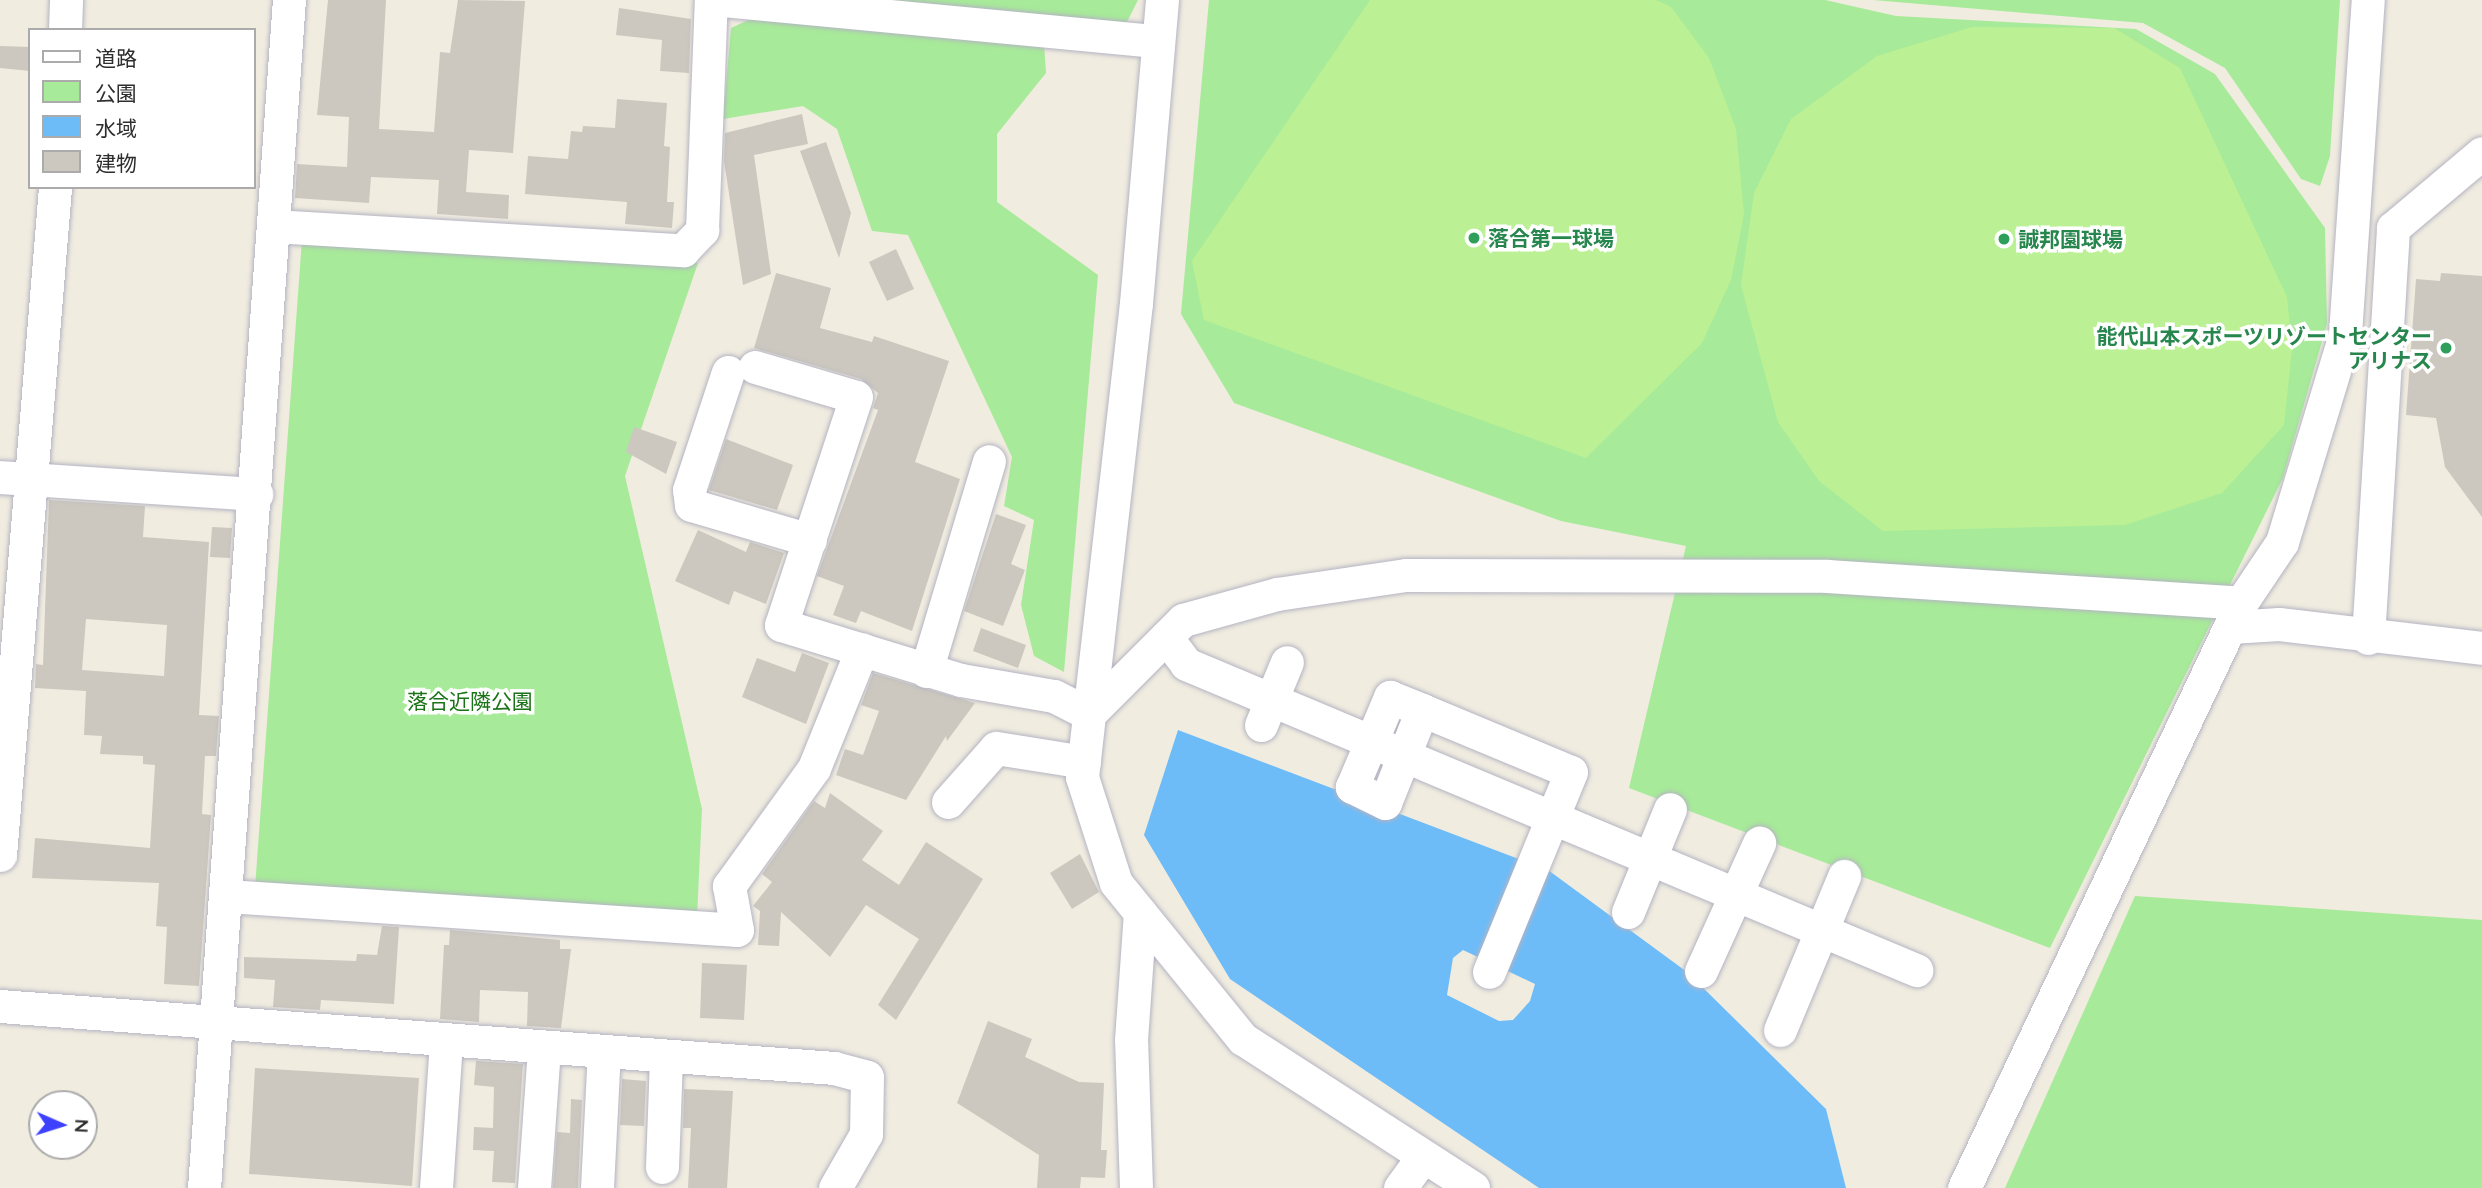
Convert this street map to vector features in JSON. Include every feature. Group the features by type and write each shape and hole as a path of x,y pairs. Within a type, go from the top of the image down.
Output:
{"street":[{"path":"65,28 66,0"},
{"path":"204,1188 256,494 289,0"},
{"path":"273,226 683,250 702,230 712,0"},
{"path":"722,0 1155,41"},
{"path":"1162,0 1155,41 1136,303 1082,777 1116,883 1243,1039 1473,1188"},
{"path":"1964,1188 2236,615 2282,542 2345,334 2368,0"},
{"path":"2368,638 2393,228 2476,166"},
{"path":"0,855 14,479 55,189"},
{"path":"810,540 691,505 690,490 741,369 856,397 810,540 781,625 926,671 1054,696 1089,714"},
{"path":"926,671 989,461"},
{"path":"14,479 256,494"},
{"path":"1089,714 1183,620 1277,594 1406,575 1827,576 2236,615 2368,638 2482,648"},
{"path":"1166,637 1186,664 1266,712 1372,741 1916,970"},
{"path":"227,895 737,930 729,886 814,768 862,649"},
{"path":"1266,712 1287,662"},
{"path":"1422,710 1385,803 1352,787 1390,697 1422,710 1571,772 1489,972"},
{"path":"948,802 996,748 1084,762"},
{"path":"1629,912 1670,809"},
{"path":"1701,971 1759,843"},
{"path":"1780,1030 1844,876"},
{"path":"1136,1188 1132,1040 1140,912"},
{"path":"0,1006 834,1068 867,1077 866,1134 835,1188"},
{"path":"436,1188 446,1040"},
{"path":"534,1188 544,1047"},
{"path":"597,1188 604,1052"},
{"path":"662,1167 666,1056"},
{"path":"1400,1188 1423,1156"}],"green space":[{"path":"873,0 1138,0 1126,24"},
{"path":"1209,0 1825,0 1896,16 2136,29 2215,74 2325,228 2327,324 2283,478 2050,948 1629,788 1686,546 1561,521 1234,403 1181,314"},
{"name":"落合第一球場","path":"1370,0 1656,0 1671,7 1709,58 1736,129 1744,214 1731,280 1702,343 1586,458 1204,320 1192,261"},
{"path":"1873,0 2340,0 2330,156 2320,186 2301,179 2225,68 2143,23"},
{"path":"755,17 1044,44 1046,73 997,134 997,202 1098,275 1064,672 1034,656 1021,605 1034,520 1004,506 1012,457 908,235 872,231 837,129 803,106 723,119 731,28"},
{"name":"誠邦園球場","path":"1972,27 2114,28 2180,68 2287,297 2292,349 2284,425 2222,493 2125,525 1883,531 1819,481 1778,422 1741,285 1754,193 1791,119 1877,56"},
{"name":"落合近隣公園","path":"302,239 698,263 625,476 702,809 697,918 255,888"},
{"path":"2135,896 2482,920 2482,1188 2005,1188"}],"water":[{"path":"1178,730 1548,870 1687,972 1826,1109 1846,1188 1539,1188 1230,979 1144,835","holes":["1463,950 1535,984 1530,1001 1513,1020 1499,1021 1447,995 1453,958"]}],"building":[{"path":"328,0 386,0 379,129 434,132 440,52 450,53 458,0 525,1 513,153 469,150 466,192 509,195 508,219 437,214 439,180 371,177 369,203 295,198 297,164 347,167 349,117 317,115"},
{"path":"619,8 691,19 689,73 660,71 662,40 616,35"},
{"path":"0,46 28,47 28,71 0,68"},
{"path":"617,99 667,103 664,146 670,147 667,202 674,202 672,228 625,224 627,202 525,194 528,156 568,159 571,131 582,132 583,126 615,128"},
{"path":"802,114 808,144 754,155 771,274 743,285 724,161 725,133"},
{"path":"826,142 851,213 839,258 800,151"},
{"path":"896,249 914,289 887,301 869,262"},
{"path":"776,273 831,288 820,328 872,342 874,336 949,361 915,462 960,479 912,631 861,611 856,623 833,615 844,586 817,576 878,410 873,408 878,393 861,379 754,348"},
{"name":"能代山本スポーツリゾートセンター アリナス","path":"2441,273 2482,276 2482,517 2445,467 2436,418 2406,415 2416,279 2440,281"},
{"path":"634,427 677,442 666,474 626,452"},
{"path":"726,439 793,465 777,510 709,490"},
{"path":"49,500 145,506 143,537 209,542 199,715 219,716 216,756 205,756 202,814 211,815 199,986 164,984 167,927 156,926 159,883 32,878 35,838 150,848 155,765 143,764 143,756 100,754 102,736 84,735 86,691 35,688 36,664 43,665","holes":["86,619 167,625 164,676 82,670"]},
{"path":"996,514 1026,525 1011,564 1025,570 1003,626 964,611"},
{"path":"212,527 232,528 230,558 210,557"},
{"path":"698,530 746,552 750,542 784,553 766,604 734,591 729,605 675,581"},
{"path":"981,628 1026,645 1018,668 973,651"},
{"path":"802,653 829,663 806,724 742,697 757,658 795,672"},
{"path":"873,673 975,703 947,741 946,736 906,800 836,775 845,749 863,755 879,711 861,705"},
{"path":"830,793 883,831 862,860 899,885 926,842 983,879 896,1020 878,1005 919,939 866,905 830,957 781,912 779,946 758,945 760,911 753,906 772,882 762,874 814,801 825,808"},
{"path":"1080,854 1099,892 1072,909 1050,873"},
{"path":"382,926 399,927 394,1004 321,1000 320,1010 273,1007 275,980 244,978 244,957 356,961 357,954 377,955"},
{"path":"450,930 560,940 560,949 571,949 561,1028 527,1026 528,992 480,990 479,1022 440,1019 444,945 449,945"},
{"path":"702,963 747,965 744,1020 700,1018"},
{"path":"988,1021 1032,1039 1025,1057 1079,1082 1104,1083 1101,1150 1107,1150 1105,1178 1081,1177 1080,1188 1037,1188 1039,1155 957,1103"},
{"path":"476,1061 523,1064 515,1183 492,1182 494,1151 473,1150 474,1127 493,1128 494,1087 474,1085"},
{"path":"255,1068 419,1078 412,1186 249,1174"},
{"path":"622,1079 646,1081 644,1126 620,1125"},
{"path":"684,1089 733,1091 727,1188 688,1188 691,1128 683,1128"},
{"path":"571,1099 582,1100 578,1188 553,1188 557,1132 570,1133"}],"place":[{"name":"落合第一球場","path":"1474,238"},
{"name":"誠邦園球場","path":"2004,239"},
{"name":"能代山本スポーツリゾートセンター アリナス","path":"2446,348"}]}
